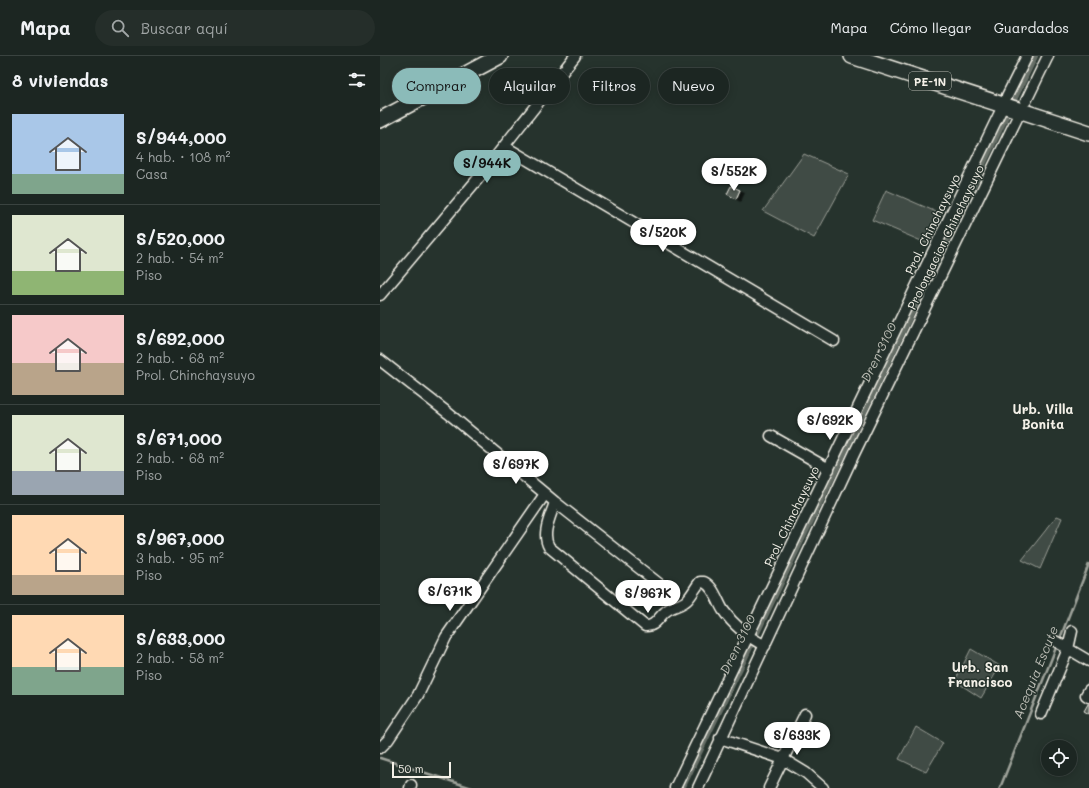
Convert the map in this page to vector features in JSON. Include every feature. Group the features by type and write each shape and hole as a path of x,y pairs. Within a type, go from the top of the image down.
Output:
{"highway":[{"path":"380,110 482,56"},
{"path":"380,120 500,56"},
{"name":"PE-1N","path":"852,56 1015,103 1089,122"},
{"name":"PE-1N","path":"882,56 1015,103 1089,133"}],"street":[{"path":"380,296 504,146 575,56"},
{"name":"Prol. Chinchaysuyo","path":"675,788 756,641 828,469 1015,103 1027,56"},
{"path":"1015,103 1048,56"},
{"name":"Prolongacion Chinchaysuyo","path":"698,788 720,738 756,641 854,454 1015,103"},
{"path":"504,146 834,341"},
{"path":"380,360 448,413 545,494 667,590"},
{"path":"771,436 828,469"},
{"path":"380,748 388,740 418,695 446,637 545,494"},
{"path":"555,502 545,533 546,542 549,547 645,626 654,624 671,607 686,602 697,585 700,582 704,582 712,588 724,611 736,625 756,641"},
{"path":"1041,714 1061,645 1072,631"},
{"path":"1061,645 1089,661"},
{"path":"1089,690 1086,695 1089,697"},
{"path":"769,788 805,714"},
{"path":"720,738 782,759 806,773 823,788"}],"shaded area":[{"path":"804,154 849,174 814,238 763,211"},
{"path":"886,190 941,214 926,243 872,220"},
{"path":"1057,516 1062,518 1040,569 1022,560"},
{"path":"971,649 1000,666 981,698 955,681"},
{"path":"916,727 943,743 926,772 899,759"}],"building":[{"path":"731,186 740,190 736,199 727,194"},
{"path":"1089,704 1089,714 1084,711"}],"waterway":[{"name":"Dren 3100","path":"681,788 1034,56"},
{"name":"Acequia Escute","path":"1059,641 1089,564"},
{"name":"Acequia Escute","path":"1000,788 1057,645"},
{"path":"380,758 472,788"}],"district":[{"name":"Urb. Villa Bonita","path":"1043,416"},
{"name":"Urb. San Francisco","path":"980,674"}]}
